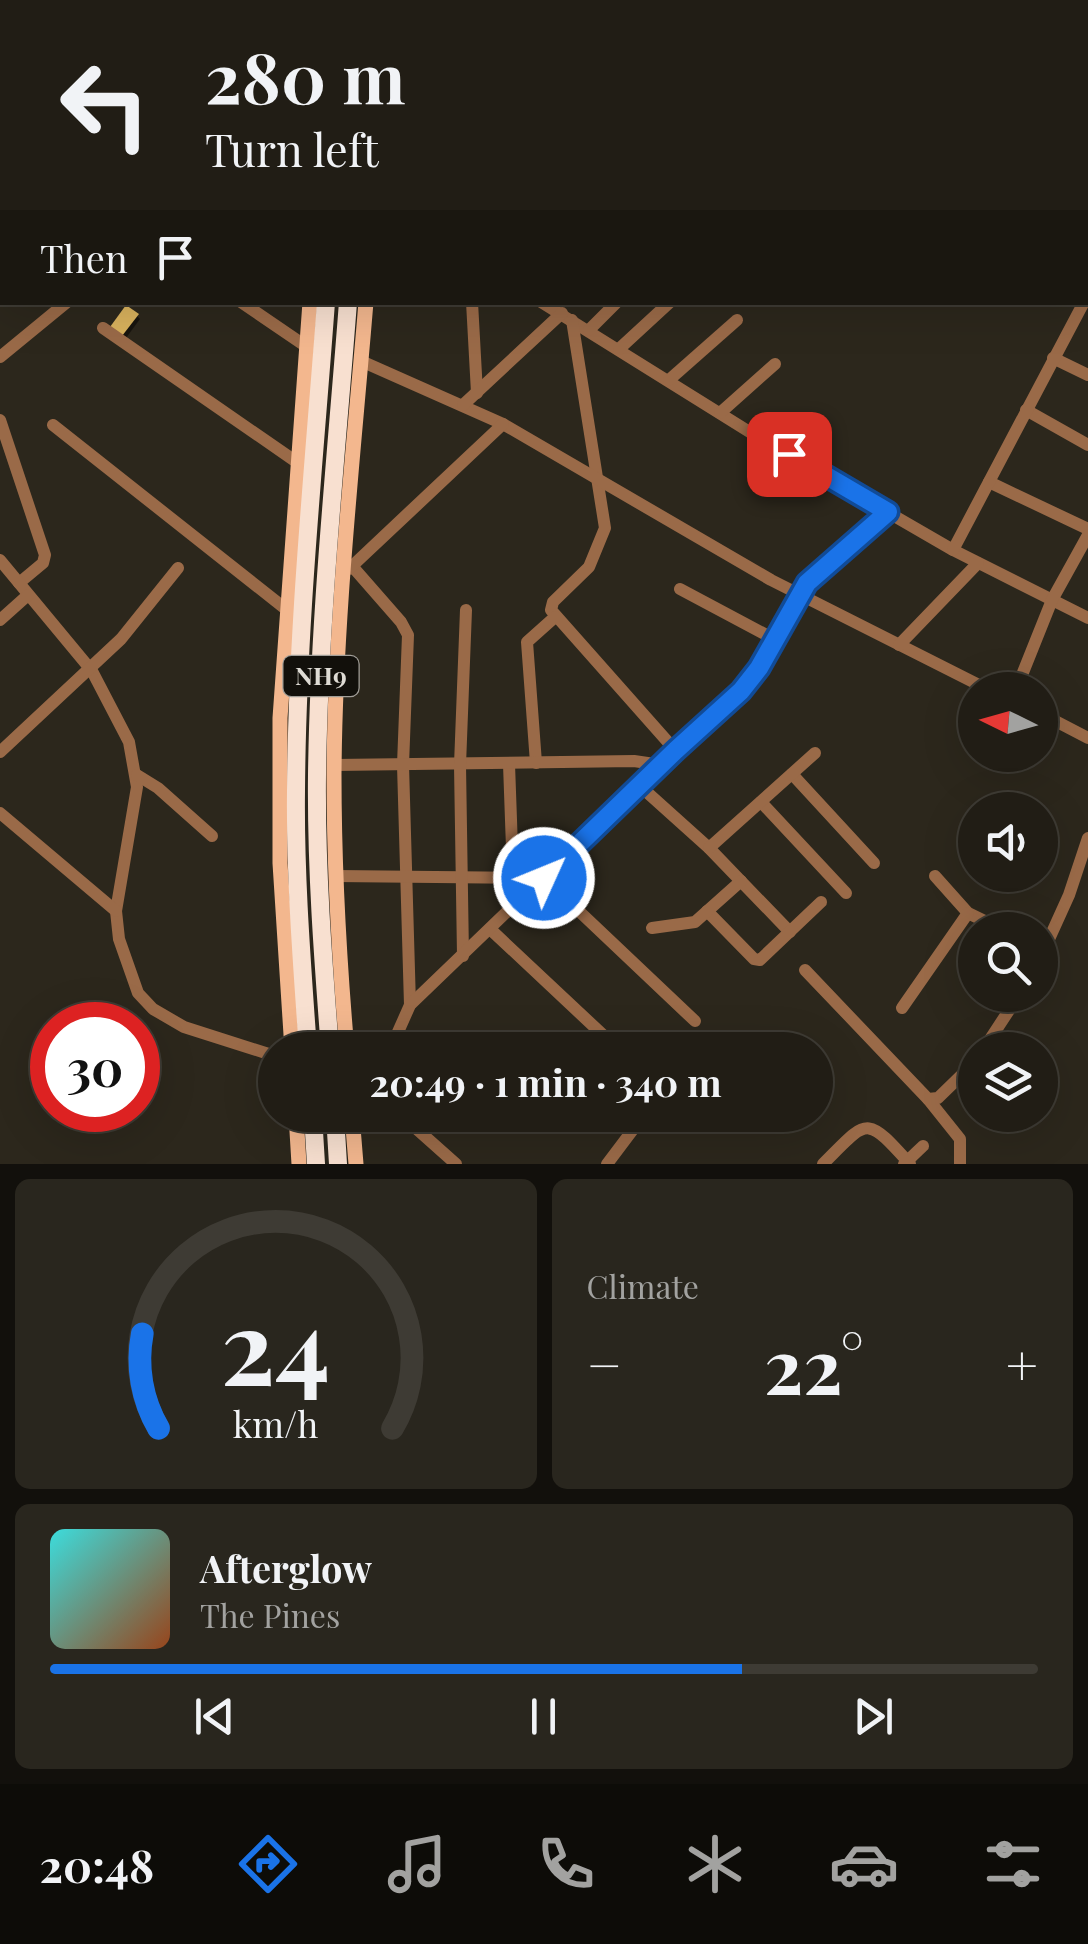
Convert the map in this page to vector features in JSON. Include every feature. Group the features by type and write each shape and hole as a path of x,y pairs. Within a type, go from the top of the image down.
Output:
{"highway":[{"name":"NH9","path":"307,1032 298,915 299,661 326,305"},
{"name":"NH9","path":"329,1032 320,912 317,776 321,658 348,305"},
{"path":"314,1132 316,1164"},
{"path":"336,1132 338,1164"}],"main road":[{"path":"291,1032 280,830 280,718 310,305"},
{"path":"346,1032 335,876 334,765 366,305"},
{"path":"297,1132 299,1164"},
{"path":"353,1132 356,1164"}],"street":[{"path":"0,356 64,305"},
{"path":"245,305 307,348"},
{"path":"472,305 476,393"},
{"path":"546,305 953,550 1088,618"},
{"path":"589,330 614,305"},
{"path":"619,349 667,305"},
{"path":"953,550 1085,305"},
{"path":"463,406 567,317"},
{"path":"567,317 605,518 604,534 584,573 553,602 551,610 676,750"},
{"path":"669,380 737,320"},
{"path":"103,328 298,463"},
{"path":"1053,358 1088,375"},
{"path":"361,361 503,424 799,594 958,674"},
{"path":"720,413 774,364"},
{"path":"1026,410 1088,445"},
{"path":"0,420 44,555 43,564 19,583"},
{"path":"410,1005 402,765 406,630 347,570 503,424"},
{"path":"53,425 287,610"},
{"path":"989,482 1088,532 1052,600 1023,672"},
{"path":"398,1032 410,1005 748,684 799,594 830,561 888,512"},
{"path":"0,560 89,669 130,742 138,775 116,911 119,939 138,993 152,1009 184,1027 258,1051"},
{"path":"900,645 978,562"},
{"path":"1,749 121,639 178,568"},
{"path":"680,589 774,640"},
{"path":"0,620 28,595"},
{"path":"463,956 460,765 466,610"},
{"path":"536,763 527,642 555,616"},
{"path":"1058,722 1088,738"},
{"path":"709,848 814,753"},
{"path":"334,765 634,761 661,765"},
{"path":"509,764 513,876"},
{"path":"792,774 874,863"},
{"path":"138,775 212,836"},
{"path":"640,786 709,848 790,932"},
{"path":"760,802 846,893"},
{"path":"0,813 116,911"},
{"path":"1058,917 1084,861 1088,838"},
{"path":"335,876 544,878 695,1021"},
{"path":"935,876 967,912"},
{"path":"652,928 691,924 741,881"},
{"path":"707,911 757,960 764,958 822,902"},
{"path":"902,1008 958,927"},
{"path":"490,929 600,1032"},
{"path":"805,970 928,1099 960,1140 960,1164"},
{"path":"928,1099 938,1098 958,1079"},
{"path":"823,1164 858,1129 867,1128 887,1138 907,1163 922,1146"},
{"path":"420,1132 456,1164"},
{"path":"607,1164 631,1132"}],"building":[{"path":"126,305 139,314 122,336 110,327"}],"route":[{"path":"544,878 748,684 807,583 888,512 789,454"}]}
